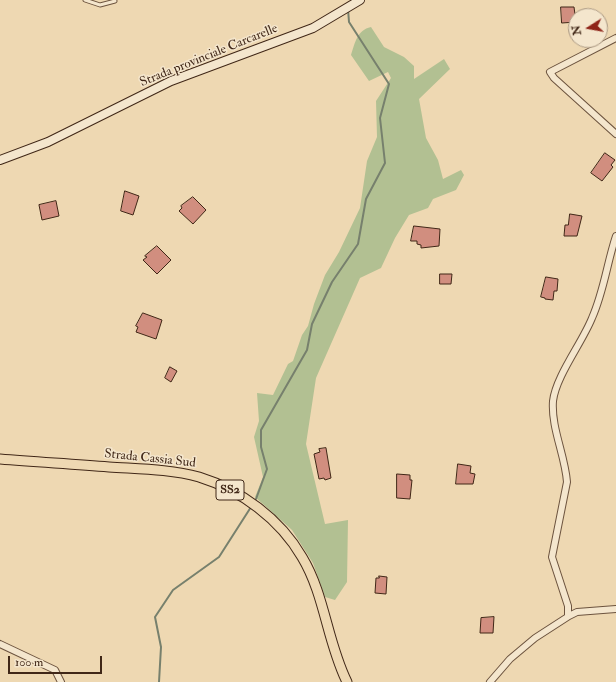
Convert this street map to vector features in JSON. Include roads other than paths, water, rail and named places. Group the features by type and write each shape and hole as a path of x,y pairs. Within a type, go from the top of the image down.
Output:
{"main road":[{"name":"Strada provinciale Carcarelle","path":"0,160 48,142 171,81 300,33 341,12 360,0"},
{"name":"Strada Cassia Sud","path":"0,459 183,474 217,483 252,503 280,527 302,557 310,573 347,682"}],"street":[{"path":"616,38 550,72 554,78 616,134"},
{"path":"568,616 568,606 552,557 567,482 566,469 554,418 553,401 556,388 582,341 595,312 616,236"},
{"path":"490,682 510,659 535,638 568,616 577,612 616,609"},
{"path":"0,644 55,670 61,682"}],"lane":[{"path":"85,0 100,5 115,1"}],"waterway":[{"path":"256,499 267,469 261,447 261,430 307,350 312,324 332,282 358,244 366,199 385,163 380,118 389,84 349,22 348,9"},
{"path":"159,682 161,647 155,617 173,590 219,557 251,507"}]}
